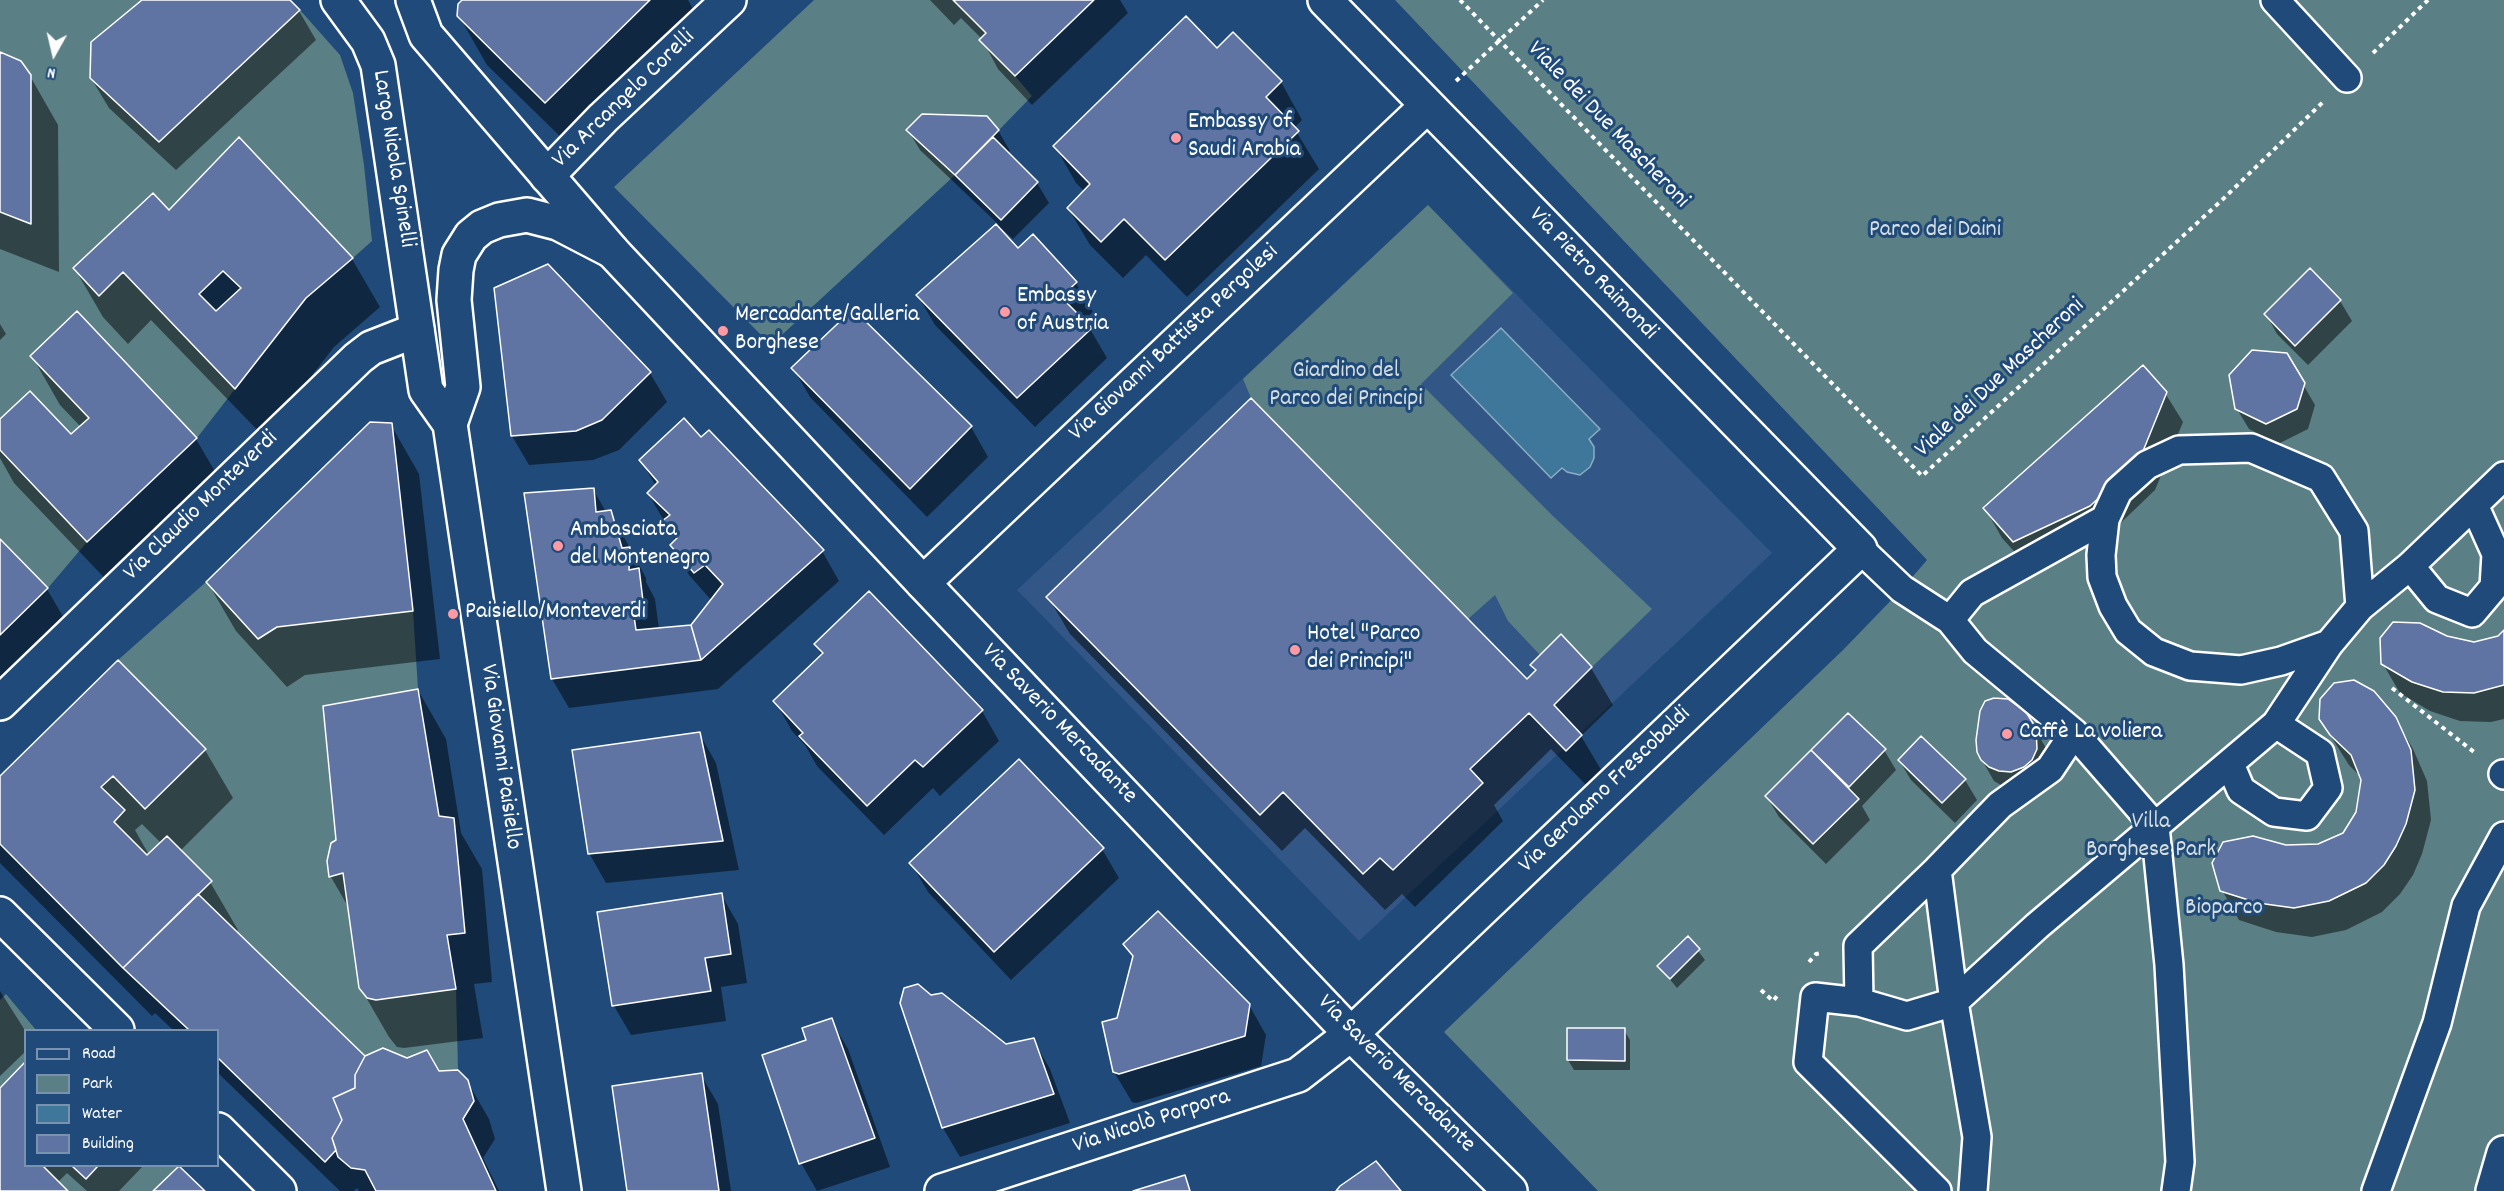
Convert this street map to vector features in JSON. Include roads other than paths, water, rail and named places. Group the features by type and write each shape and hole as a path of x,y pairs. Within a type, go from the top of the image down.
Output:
{"street":[{"name":"Largo Nicola Spinelli","path":"339,0 368,41 378,65 417,330"},
{"path":"413,0 426,35 613,252"},
{"name":"Via Arcangelo Corelli","path":"548,176 603,118 729,0"},
{"name":"Via Pietro Raimondi","path":"1325,0 1860,549"},
{"path":"2275,0 2347,78"},
{"name":"Via Giovanni Battista Pergolesi","path":"923,583 1427,106"},
{"path":"450,423 463,387 454,300 456,270 459,255 471,236 482,227 499,220 527,215 558,222 613,252"},
{"name":"Via Saverio Mercadante","path":"613,252 923,583 1352,1034 1510,1191"},
{"name":"Via Giovanni Paisiello","path":"417,330 426,390 450,423 564,1191"},
{"name":"Via Claudio Monteverdi","path":"0,703 358,358 372,348 417,330"},
{"path":"2329,644 2281,661 2241,670 2190,666 2154,652 2128,631 2113,606 2102,577 2101,555 2105,519 2118,491 2147,465 2179,450 2251,448 2321,478 2354,531 2360,607"},
{"path":"1938,1191 1808,1062 1815,997 1859,1002 1907,1016 1954,1002 2037,926 2276,724 2329,644 2360,607 2410,566 2504,476"},
{"path":"2410,566 2437,599 2472,613 2494,587 2496,554 2474,505"},
{"path":"1950,620 1972,593 2105,519"},
{"path":"1860,549 1902,589 1950,620 1975,651 2074,733 2155,826 2169,965 2180,1162 2176,1191"},
{"name":"Via Gerolamo Frescobaldi","path":"1352,1034 1860,549"},
{"path":"2230,764 2241,790 2274,812 2307,816 2328,788 2320,753 2276,724"},
{"path":"1859,1002 1858,946 2000,805 2050,769 2074,733"},
{"path":"2376,1191 2438,1023 2466,906 2504,836"},
{"path":"1937,870 1954,1002 1977,1137 1972,1191"},
{"path":"0,914 116,1029"},
{"name":"Via Nicolò Porpora","path":"942,1191 1298,1075 1352,1034"},
{"path":"219,1131 279,1191"},
{"path":"2493,1191 2504,1153"}],"water":[{"path":"1501,328 1600,429 1589,439 1594,447 1594,458 1590,467 1580,475 1567,472 1562,468 1551,478 1451,375"}],"place":[{"name":"Embassy of Saudi Arabia","path":"1176,138"},
{"name":"Embassy of Austria","path":"1005,312"},
{"name":"Mercadante/Galleria Borghese","path":"723,331"},
{"name":"Ambasciata del Montenegro","path":"558,546"},
{"name":"Paisiello/Monteverdi","path":"453,614"},
{"name":"Hotel \"Parco dei Principi\"","path":"1295,650"},
{"name":"Caffè La voliera","path":"2007,734"}],"park label":[{"name":"Parco dei Daini","path":"1935,232"},
{"name":"Giardino del Parco dei Principi","path":"1346,387"},
{"name":"Villa Borghese Park","path":"2151,838"},
{"name":"Bioparco","path":"2224,910"}]}
